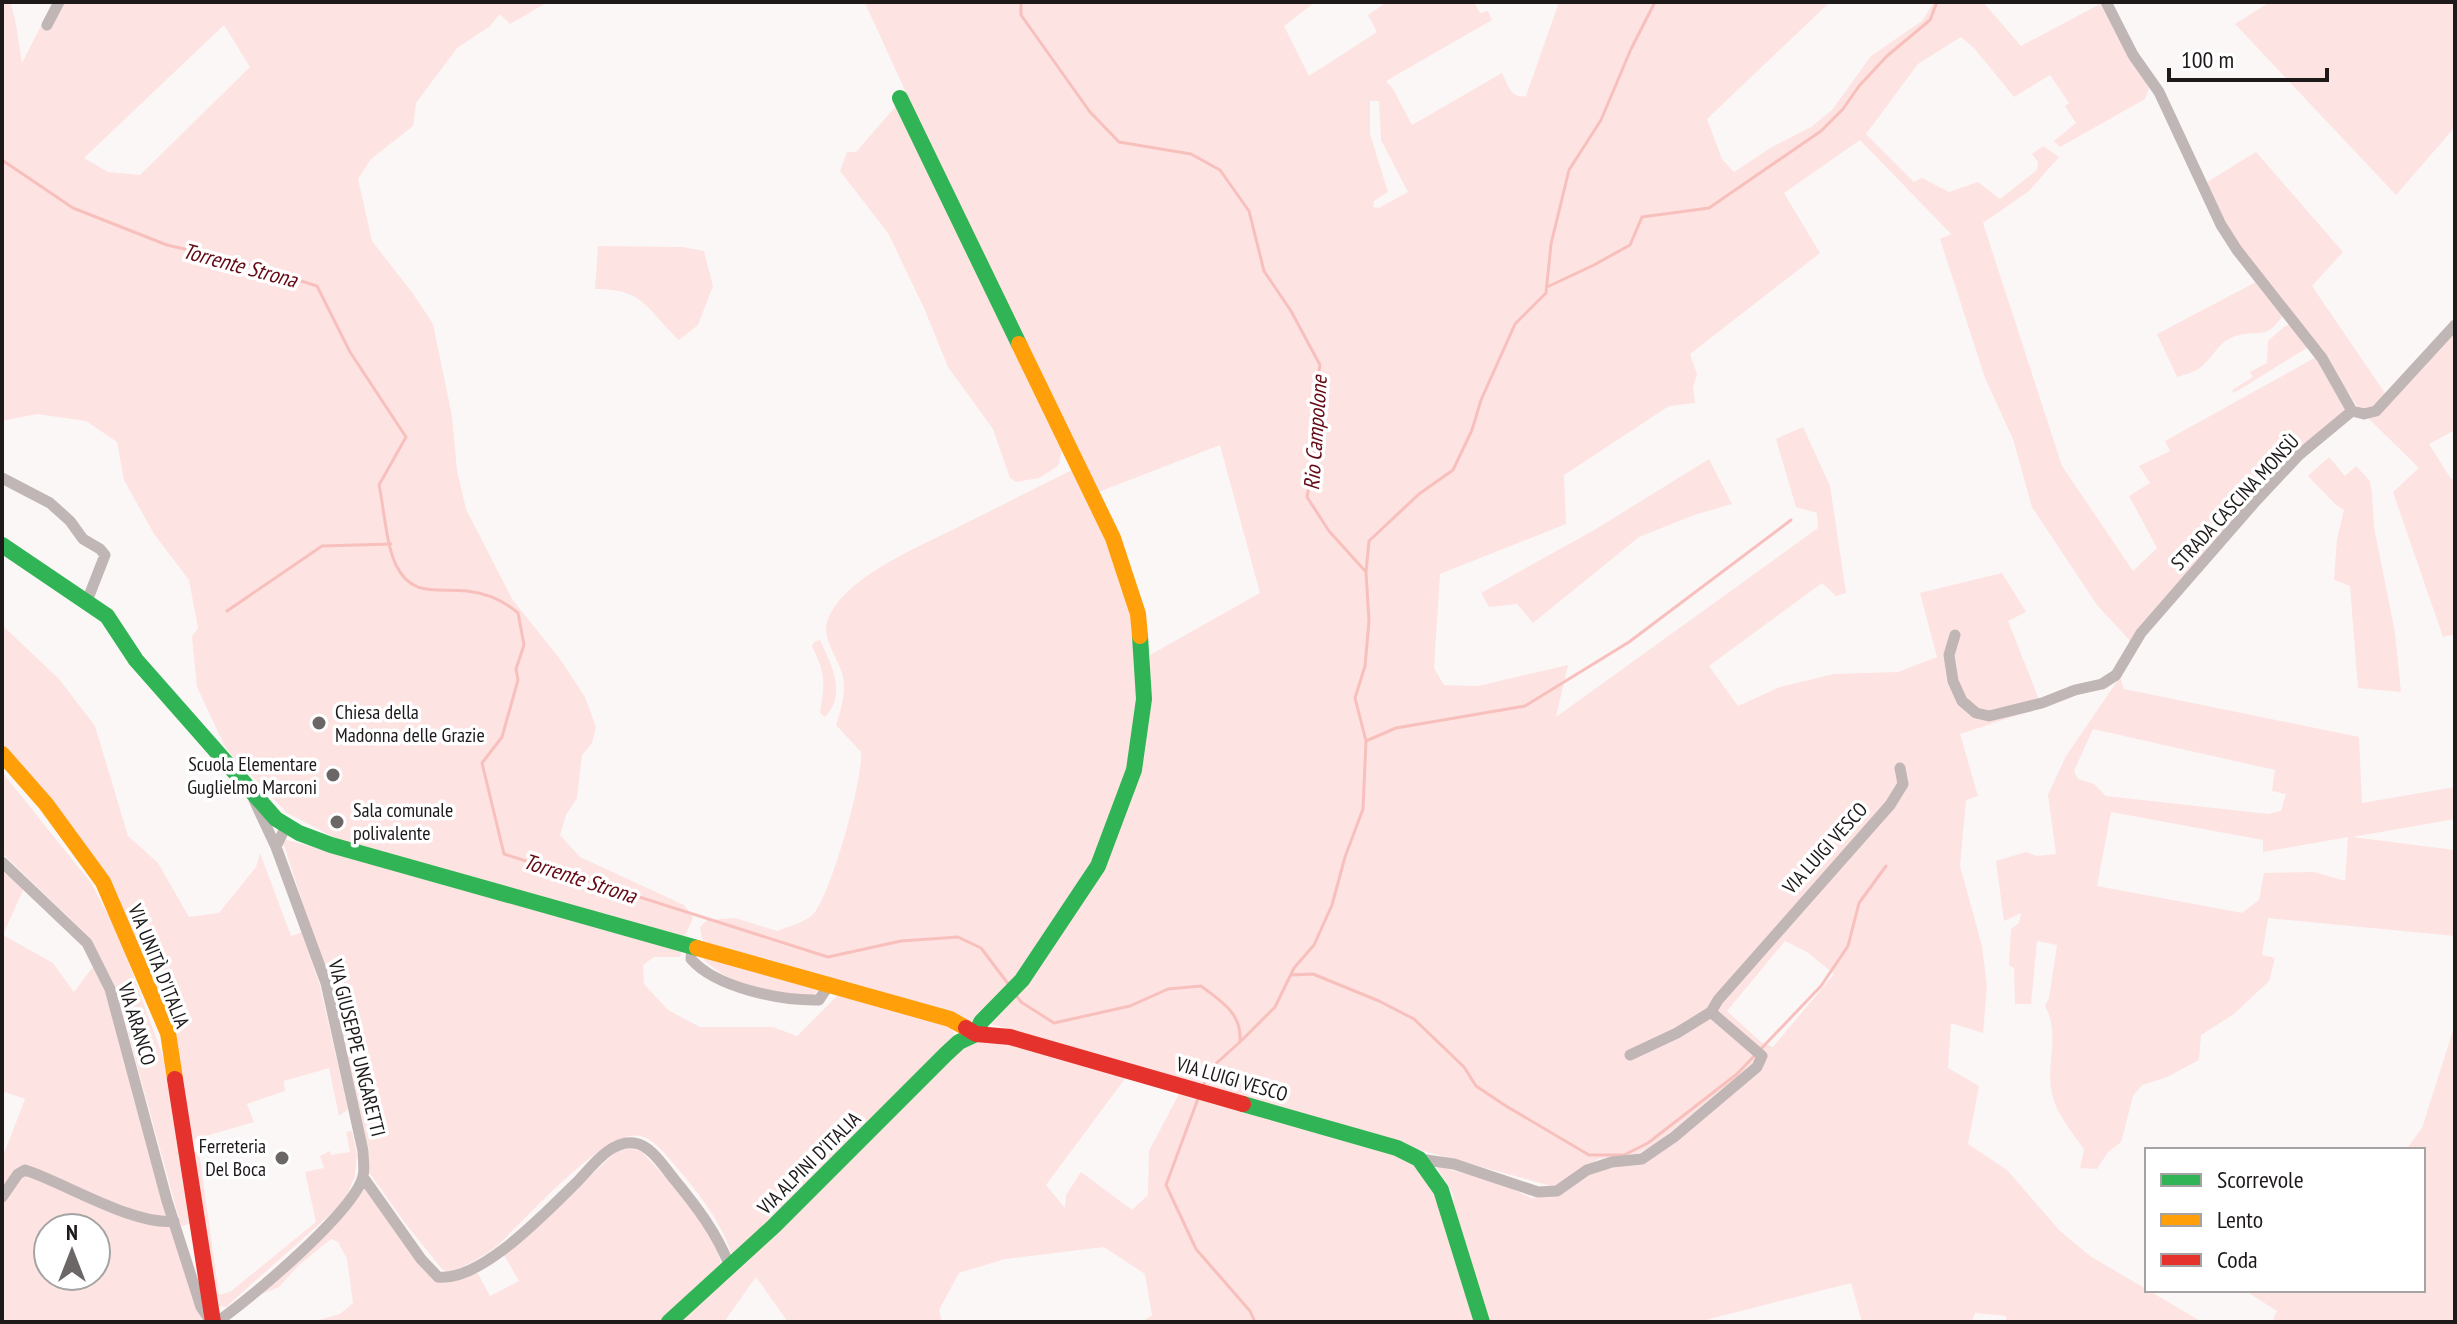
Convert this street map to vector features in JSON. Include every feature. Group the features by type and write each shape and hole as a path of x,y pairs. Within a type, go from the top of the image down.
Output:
{"street":[{"path":"47,25 59,2"},
{"path":"2106,2 2133,55 2159,92 2221,225 2322,358 2352,411"},
{"name":"VIA ALPINI D'ITALIA","path":"669,1322 774,1226 946,1054 959,1042 976,1034 981,1022 1022,980 1098,866 1134,770 1144,699 1138,614 1113,538 900,98"},
{"name":"STRADA CASCINA MONSÙ","path":"1955,635 1949,655 1953,681 1962,701 1976,713 1989,716 2102,684 2116,675 2141,633 2299,455 2352,411 2364,414 2376,411 2455,325"},
{"path":"2,478 50,503 70,521 83,539 105,555 87,601"},
{"path":"2,545 107,616 136,660 276,819 286,826 276,847"},
{"name":"VIA UNITÀ D'ITALIA","path":"2,754 46,804 103,882 168,1033 214,1322"},
{"name":"VIA LUIGI VESCO","path":"286,826 331,845 950,1019 976,1034 1010,1037 1397,1148 1419,1159 1454,1164 1538,1192 1557,1191 1587,1170 1612,1162 1642,1159 1674,1137 1757,1067 1762,1056 1711,1012 1771,937 1890,805 1903,784 1900,768"},
{"name":"VIA GIUSEPPE UNGARETTI","path":"246,782 276,847 326,983 363,1151 363,1177"},
{"name":"VIA ARANCO","path":"2,862 87,943 110,989 201,1307 214,1322"},
{"path":"692,947 691,959 700,970 737,986 796,1001 819,1000 828,986"},
{"path":"1630,1055 1677,1033 1711,1012"},
{"path":"214,1322 301,1251 344,1208 363,1177 421,1259 438,1277 450,1279 489,1261 595,1162 614,1147 631,1142 645,1146 691,1200 720,1240 730,1267"},
{"path":"1419,1159 1441,1190 1482,1322"},
{"path":"2,1197 18,1174 25,1170 70,1191 154,1220 198,1229"}],"shaded area":[{"path":"2,2 10,2 22,63 53,2 548,2 510,24 500,14 489,27 457,48 416,103 413,126 371,159 358,179 372,241 433,324 452,416 457,470 466,509 512,599 560,659 585,697 596,727 592,743 582,755 577,798 566,815 560,835 580,857 684,905 693,918 684,938 343,842 287,813 226,749 197,687 192,637 198,628 189,580 154,534 124,480 117,442 86,421 37,414 2,421","holes":["224,25 250,67 140,175 108,172 84,158"]},
{"path":"1315,2 1284,26 1309,76 1377,32 1368,15 1387,2 1474,2 1480,13 1488,11 1492,20 1386,81 1412,125 1502,73 1513,93 1526,96 1559,2 1830,2 1707,119 1722,159 1734,172 1772,147 1811,127 1832,110 1871,56 1922,21 1934,2 1983,2 2021,46 2100,4 2149,88 2145,99 2060,147 2054,141 2076,123 2065,106 2069,103 2050,75 2014,97 1974,48 1961,37 1918,64 1866,134 1914,182 1922,178 1949,192 1978,182 2000,199 2037,170 2038,162 2032,154 2043,146 2059,157 2029,191 1983,223 2062,466 2133,571 2157,548 2129,496 2150,483 2139,466 2170,451 2165,441 2318,356 2348,407 2298,455 2132,643 2097,605 2032,507 2013,439 1985,378 1940,239 1951,234 1860,140 1784,193 1820,253 1690,354 1697,374 1693,387 1695,403 1669,406 1564,475 1566,524 1440,574 1434,668 1444,685 1478,686 1568,665 1556,717 1818,528 1817,513 1796,507 1776,439 1803,427 1830,486 1846,593 1836,596 1822,583 1709,666 1738,706 1780,687 1834,674 1898,672 1937,657 1920,593 2002,573 2026,612 2008,621 2042,707 1960,734 1978,796 1966,800 1960,866 1982,946 1987,987 1983,1033 1951,1023 1948,1068 1979,1086 1968,1144 2007,1170 2060,1231 2090,1256 2145,1288 2145,1292 2151,1292 2202,1322 2006,1322 2006,1316 1975,1313 1972,1322 1862,1322 1851,1283 1698,1322 1490,1322 1453,1194 1436,1166 1501,1183 1531,1198 1555,1196 1593,1172 1648,1160 1760,1059 1657,1143 1637,1154 1598,1159 1555,1187 991,1024 1025,988 1101,873 1132,799 1144,759 1151,700 1150,655 1260,593 1220,445 1096,493 979,252 865,3","holes":["1370,101 1379,101 1381,140 1408,192 1379,208 1373,207 1374,201 1388,192 1370,134","1785,941 1807,952 1834,974 1773,1047 1761,1042 1727,1011"]},
{"path":"2270,2 2455,2 2455,127 2396,195 2235,24"},
{"path":"896,106 1062,450 1058,466 1039,478 1016,482 1010,478 993,429 948,367 888,233 840,171 847,152 856,152"},
{"path":"2256,152 2343,252 2312,286 2387,396 2375,408 2359,409 2323,354 2241,250 2204,184"},
{"path":"598,246 682,247 704,251 713,286 698,325 679,340 635,297 595,289"},
{"path":"2256,282 2283,315 2277,323 2272,329 2261,333 2233,337 2201,367 2177,377 2157,334"},
{"path":"2294,324 2310,346 2234,393 2232,390 2253,377 2250,372 2267,363 2268,341 2285,326"},
{"path":"2455,331 2455,430 2429,444 2451,479 2455,478 2455,634 2443,637 2393,492 2419,468 2367,417"},
{"path":"2329,457 2345,476 2356,466 2370,481 2374,528 2395,633 2401,692 2358,688 2350,586 2334,580 2337,539 2344,510 2308,476"},
{"path":"1709,459 1732,504 1639,537 1533,623 1517,604 1489,607 1481,593 1596,529"},
{"path":"1072,470 1100,522 1135,617 1140,694 1131,769 1092,867 1018,979 974,1022 708,948 700,927 707,920 735,918 777,931 812,915 830,881 852,809 861,752 836,725 844,683 828,641 826,626 837,603 868,575 887,563"},
{"path":"3,626 59,679 95,726 128,836 158,863 189,917 219,913 256,867 260,853 291,936 303,932 320,986 348,1109 339,1116 329,1068 284,1081 285,1091 247,1104 254,1122 192,1140 171,1031 107,883 2,748"},
{"path":"820,640 833,669 836,689 832,708 825,717 820,713 822,672 812,646"},
{"path":"2120,677 2124,689 2359,737 2362,803 2455,787 2455,819 2352,837 2455,850 2455,936 2268,918 2262,955 2275,958 2269,981 2234,1014 2201,1035 2199,1060 2167,1077 2142,1085 2133,1096 2121,1142 2108,1152 2097,1169 2080,1168 2084,1149 2057,1108 2050,1083 2052,1027 2045,1006 2057,945 2037,941 2031,1004 2015,1004 2014,968 2009,965 2011,929 2019,923 2021,913 2004,921 1996,861 2026,852 2037,856 2056,854 2048,795 2066,756","holes":["2093,729 2275,770 2272,791 2286,794 2281,811 2268,814 2106,796 2094,784 2078,779 2074,771","2111,812 2263,840 2263,852 2348,837 2345,881 2314,872 2264,873 2259,900 2242,913 2097,886"]},
{"path":"2,772 91,883 117,931 165,1062 193,1223 181,1226 116,988 91,939 2,853"},
{"path":"287,840 682,948 680,957 654,957 643,965 644,984 668,1010 700,1027 773,1027 797,1036 839,994 950,1026 954,1033 952,1040 733,1257 710,1210 661,1150 641,1136 626,1137 587,1160 498,1245 450,1273 442,1269 405,1223 368,1171 369,1150 335,1004 283,842"},
{"path":"2,868 24,888 3,935 53,963 74,992 95,964 107,993 205,1322 2,1322 2,1159 25,1099 2,1091"},
{"path":"705,955 821,988 812,996 754,988 715,969 704,960"},
{"path":"2455,1024 2455,1322 2272,1322 2277,1311 2247,1292 2425,1292 2425,1148 2407,1148 2422,1128"},
{"path":"969,1041 1004,1043 1127,1076 1046,1185 1065,1208 1066,1195 1081,1172 1132,1210 1148,1195 1149,1151 1179,1094 1385,1148 1408,1158 1433,1186 1477,1322 1142,1322 1152,1315 1145,1274 1104,1247 1005,1259 959,1273 939,1310 942,1322 788,1322 756,1277 724,1322 675,1322"},
{"path":"352,1131 357,1155 355,1176 344,1202 226,1307 215,1305 193,1152 199,1152 219,1295 230,1292 316,1222 305,1172 324,1168 320,1156 330,1151 331,1155 350,1152 346,1132"},
{"path":"631,1148 642,1152 689,1204 709,1234 722,1266 659,1322 312,1322 340,1314 353,1303 347,1259 338,1242 331,1239 299,1265 279,1287 252,1298 339,1221 365,1184 400,1236 441,1283 477,1272 490,1296 519,1281 504,1255 616,1152"}],"waterway":[{"name":"Rio Campolone","path":"1021,2 1021,15 1090,112 1119,142 1191,154 1220,170 1249,211 1264,271 1291,311 1320,365 1312,409 1315,453 1307,497 1329,531 1366,572 1369,621 1365,666 1355,698 1366,741 1363,809 1332,905 1314,945 1294,968 1275,1007 1242,1040"},
{"path":"1366,572 1369,541 1419,494 1453,470 1515,324 1546,293 1551,244 1569,170 1601,120 1655,2"},
{"path":"1547,287 1630,245 1642,217 1709,208 1821,131 1887,56 1930,20 1937,2"},
{"name":"Torrente Strona","path":"2,160 73,208 167,245 237,261 317,286 350,352 406,437 379,485 390,547 402,575 410,583 426,589 467,591 488,596 518,613 524,645 516,669 518,680 502,737 482,763 504,854 828,957 901,941 958,937 981,948 1009,985"},
{"path":"1366,741 1396,728 1525,706 1629,642 1791,520"},
{"path":"227,611 322,546 391,544"},
{"path":"1291,975 1313,974 1414,1019 1464,1067 1476,1086 1506,1106 1589,1155 1624,1155 1648,1143 1737,1074 1821,986 1848,946 1859,903 1886,866"},
{"name":"Torrente Strona","path":"1016,995 1021,1002 1054,1023 1130,1006 1168,989 1201,986 1229,1009 1240,1032 1240,1042 1211,1068 1203,1086"},
{"name":"Torrente Strona","path":"1199,1096 1166,1185 1196,1249 1250,1311 1255,1322"}],"traffic: fast":[{"path":"900,98 1019,344"},
{"path":"2,545 107,616 136,660 276,819 299,833 331,845 697,948"},
{"path":"669,1322 774,1226 946,1054 959,1042 976,1034 981,1022 1022,980 1098,866 1134,770 1144,699 1140,636"},
{"path":"1243,1104 1397,1148 1419,1159 1441,1190 1482,1322"}],"traffic: slow":[{"path":"1019,344 1113,538 1138,614 1140,636"},
{"path":"2,754 46,804 103,882 168,1033 175,1079"},
{"path":"697,948 950,1019 966,1028"}],"traffic: jam":[{"path":"966,1028 976,1034 1010,1037 1243,1104"},
{"path":"175,1079 213,1322"}],"place":[{"name":"Chiesa della Madonna delle Grazie","path":"319,723"},
{"name":"Scuola Elementare Guglielmo Marconi","path":"333,775"},
{"name":"Sala comunale polivalente","path":"337,822"},
{"name":"Ferreteria Del Boca","path":"282,1158"}]}
